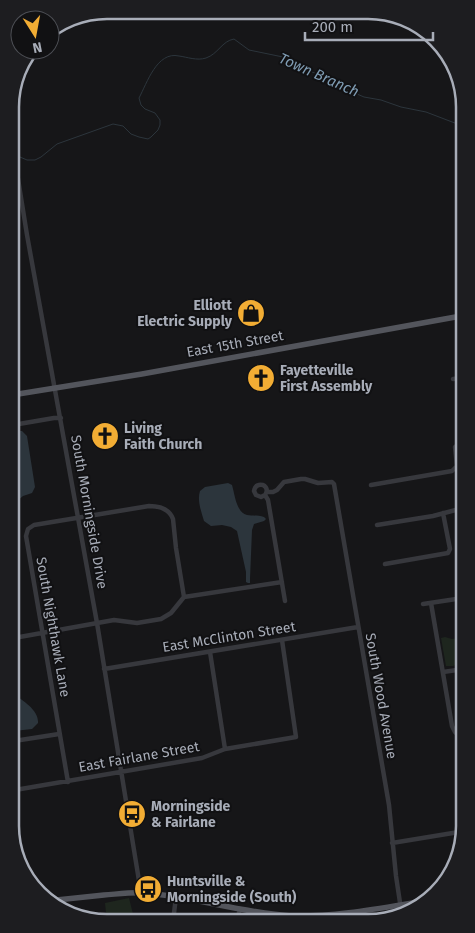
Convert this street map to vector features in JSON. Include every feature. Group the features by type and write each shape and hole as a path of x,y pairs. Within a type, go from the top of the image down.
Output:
{"main road":[{"name":"East 15th Street","path":"19,395 456,317"},
{"path":"58,900 141,893 176,897 270,914"},
{"path":"329,914 410,903"}],"street":[{"name":"South Morningside Drive","path":"19,185 97,623 141,893"},
{"path":"19,424 60,418"},
{"path":"371,485 452,470 456,467"},
{"name":"South Wood Avenue","path":"282,582 266,493 277,490 284,482 301,479 318,483 332,482 389,805 401,908"},
{"path":"78,518 154,506 159,506 168,511 173,519 184,598"},
{"path":"378,524 456,510"},
{"path":"385,564 448,553 450,549 443,513"},
{"name":"South Nighthawk Lane","path":"68,782 26,532 34,525 78,518"},
{"path":"19,637 114,620 136,623 161,619 172,614 184,598 282,582 285,602"},
{"path":"423,604 456,599"},
{"path":"432,603 452,726 456,733"},
{"name":"East McClinton Street","path":"104,670 358,627"},
{"name":"East Fairlane Street","path":"19,789 202,758 225,749 296,737 282,640"},
{"path":"210,652 225,749"},
{"path":"443,672 456,670"},
{"path":"19,741 60,734"},
{"path":"392,843 456,832"},
{"path":"174,914 176,897"},
{"path":"239,914 240,909"}],"shaded area":[{"path":"19,431 22,431 27,436 35,487 32,493 19,499"},
{"path":"228,483 232,485 236,503 243,513 262,516 266,519 254,524 252,530 250,583 246,582 246,572 237,531 222,525 211,526 204,521 200,506 200,491 205,487"},
{"path":"441,638 456,638 456,665 446,666"},
{"path":"19,698 30,706 38,718 38,723 32,729 19,730"},
{"path":"129,898 133,914 106,914 105,903"}],"waterway":[{"name":"Town Branch","path":"19,157 35,160 57,144 113,124 123,126 131,134 148,139 158,130 160,120 155,113 141,105 139,98 149,77 159,63 171,56 203,59 214,54 226,42 234,39 249,50 283,57 364,97 426,112 456,123"}],"place":[{"name":"Elliott Electric Supply","path":"251,313"},
{"name":"Fayetteville First Assembly","path":"261,378"},
{"name":"Living Faith Church","path":"105,436"},
{"name":"Morningside & Fairlane","path":"132,814"},
{"name":"Huntsville & Morningside (South)","path":"148,889"}]}
